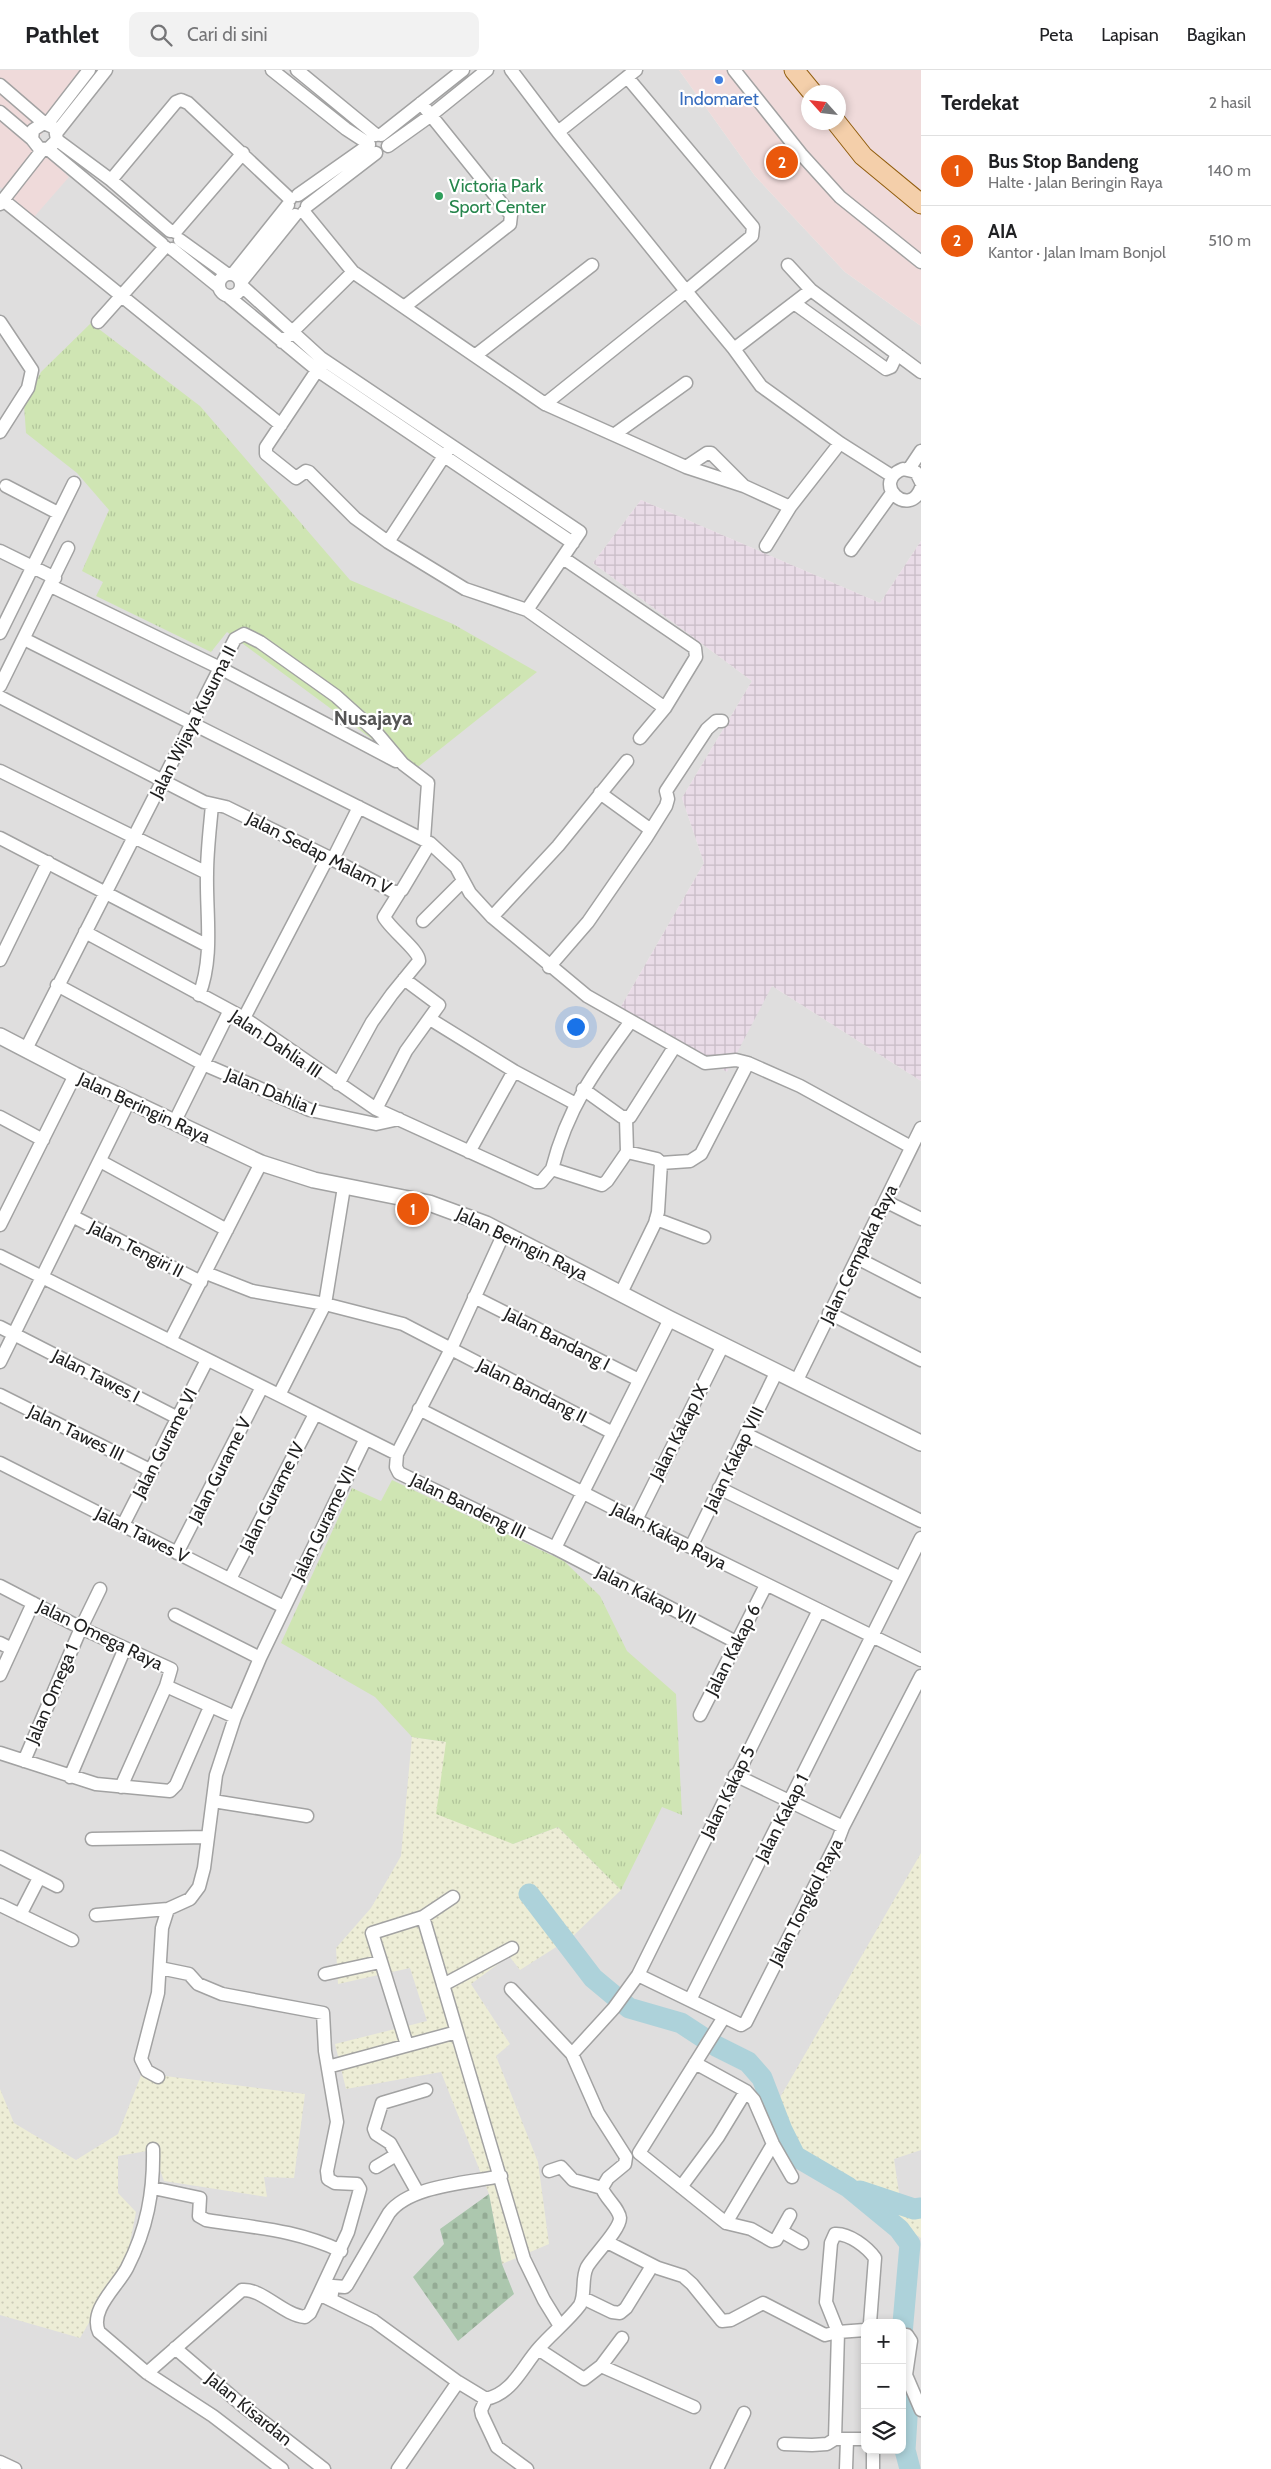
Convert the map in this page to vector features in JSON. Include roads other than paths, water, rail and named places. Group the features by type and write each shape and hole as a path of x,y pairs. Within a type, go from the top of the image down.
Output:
{"main road":[{"path":"794,70 806,85"},
{"path":"843,130 864,156 921,204"}],"street":[{"path":"0,112 32,140 36,146 50,136 89,70"},
{"path":"106,70 50,136 2,202 281,425"},
{"path":"272,70 346,129 374,142 387,139 388,146 430,116 487,70"},
{"path":"297,70 374,142"},
{"path":"236,279 297,205 463,70"},
{"path":"512,70 558,132 734,349 761,386 840,443 892,476"},
{"path":"734,70 801,154 840,197 921,262"},
{"path":"545,404 752,236 753,228 631,74 558,132"},
{"path":"0,85 50,136 71,166 171,240 236,279 303,342 321,365"},
{"path":"111,180 176,102 181,100 188,103 243,152 297,205 353,272 545,404 686,467 744,486 790,507"},
{"path":"404,307 510,224 511,220 511,215 421,103"},
{"path":"32,140 33,130 50,136 111,180 219,287 224,295 229,297 294,352 321,365 448,451 580,532 527,610"},
{"path":"98,322 171,240 243,152"},
{"path":"71,166 80,156"},
{"path":"476,356 592,265"},
{"path":"788,265 812,290 921,372"},
{"path":"282,342 353,272"},
{"path":"219,287 222,277 236,279"},
{"path":"229,297 239,292 236,279"},
{"path":"734,349 812,290"},
{"path":"794,303 886,369 891,367 897,354"},
{"path":"0,323 32,370 28,388 0,432"},
{"path":"294,352 303,342"},
{"path":"321,365 266,446 266,454 296,478 306,471 309,472 355,518 388,542 465,589 527,610 665,708"},
{"path":"615,434 686,383"},
{"path":"766,546 790,507 840,443"},
{"path":"388,542 448,451"},
{"path":"909,469 921,451"},
{"path":"686,467 707,453 711,453 744,486"},
{"path":"921,482 916,472 903,469 892,476 890,485 892,493 905,501 913,499 919,494 921,488"},
{"path":"0,686 24,639 44,575 58,513 74,482"},
{"path":"6,486 58,513"},
{"path":"851,550 892,493"},
{"path":"0,633 4,618 68,548"},
{"path":"0,551 403,764"},
{"path":"563,558 695,648 696,658 665,708 640,738"},
{"name":"Jalan Wijaya Kusuma II","path":"26,1049 132,837 235,639 244,634 260,642 336,696 376,732 403,764 428,783 427,841"},
{"path":"24,639 427,841 456,867 470,893 492,917 580,992 705,1063 736,1060 748,1063 800,1086 911,1147"},
{"name":"Jalan Sedap Malam V","path":"0,697 212,805 226,807 331,858 396,893 399,893 427,841"},
{"path":"549,966 588,922 666,806 668,799 666,791 707,729 716,721 722,721"},
{"path":"492,917 558,846 627,761"},
{"path":"0,770 207,873"},
{"path":"600,793 650,830"},
{"path":"199,995 203,985 208,946 207,873 212,805"},
{"path":"244,1018 359,807"},
{"path":"0,838 106,891 208,946"},
{"path":"0,960 48,862"},
{"path":"423,921 463,881"},
{"path":"338,1084 372,1022 420,958 384,917 399,893"},
{"name":"Jalan Dahlia III","path":"85,932 229,1012 244,1018 376,1109 536,1182 541,1182 552,1169"},
{"path":"376,1109 406,1051 439,1005 404,979"},
{"name":"Jalan Dahlia I","path":"57,985 203,1064 310,1110 376,1124 386,1124 399,1119"},
{"path":"174,1122 229,1012"},
{"path":"430,1019 514,1071 576,1104"},
{"path":"626,1118 627,1152 607,1181 602,1185 552,1169 560,1137 583,1089 631,1021"},
{"name":"Jalan Beringin Raya","path":"0,1036 75,1075 261,1163 344,1187 438,1205 480,1221 921,1443"},
{"path":"626,1118 630,1117 675,1046"},
{"path":"627,1152 657,1159 661,1162 690,1161 701,1154 748,1063"},
{"path":"469,1152 514,1071"},
{"path":"0,1225 75,1075"},
{"path":"583,1089 626,1118"},
{"path":"0,1362 129,1101"},
{"path":"0,1117 44,1140"},
{"name":"Jalan Cempaka Raya","path":"797,1380 921,1128"},
{"path":"100,1161 227,1230"},
{"path":"621,1293 656,1219 661,1162"},
{"path":"170,1341 261,1163"},
{"path":"279,1395 325,1304 344,1187"},
{"path":"885,1201 921,1219"},
{"name":"Jalan Tengiri II","path":"72,1216 203,1278 252,1291 325,1304"},
{"path":"656,1219 704,1237"},
{"path":"0,1256 262,1386 365,1440 397,1454 451,1349 504,1233"},
{"path":"857,1258 921,1292"},
{"name":"Jalan Bandang I","path":"474,1297 639,1380"},
{"name":"Jalan Bandang II","path":"325,1304 403,1324 614,1433"},
{"path":"829,1313 921,1360"},
{"path":"555,1548 670,1318"},
{"name":"Jalan Tawes I","path":"0,1327 178,1418"},
{"name":"Jalan Kakap IX","path":"636,1520 723,1345"},
{"name":"Jalan Gurame VI","path":"123,1525 208,1360"},
{"name":"Jalan Kakap VIII","path":"691,1547 777,1371"},
{"name":"Jalan Gurame V","path":"177,1553 262,1386"},
{"name":"Jalan Tawes III","path":"0,1395 152,1470"},
{"name":"Jalan Kakap Raya","path":"419,1409 636,1520 921,1660"},
{"name":"Jalan Gurame IV","path":"230,1579 314,1414"},
{"path":"746,1434 921,1521"},
{"name":"Jalan Gurame VII","path":"168,1909 190,1899 199,1887 204,1868 216,1776 235,1717 260,1658 365,1440"},
{"name":"Jalan Bandeng III","path":"397,1454 396,1467 399,1473 555,1548"},
{"name":"Jalan Tawes V","path":"0,1463 284,1607"},
{"path":"719,1488 901,1578"},
{"name":"Jalan Kakap 1","path":"690,2000 791,1802 921,1538"},
{"name":"Jalan Kakap VII","path":"555,1548 736,1642"},
{"name":"Jalan Kakap 6","path":"700,1714 766,1585"},
{"name":"Jalan Omega Raya","path":"0,1586 81,1628 171,1669 166,1686 235,1717"},
{"name":"Jalan Omega 1","path":"24,1761 81,1628 100,1589"},
{"path":"0,1675 6,1646 33,1603"},
{"name":"Jalan Kakap 5","path":"572,2054 614,2008 638,1975 735,1775 819,1610"},
{"path":"174,1615 260,1658"},
{"path":"70,1777 125,1648"},
{"name":"Jalan Tongkol Raya","path":"638,1975 741,2026 746,2022 838,1840 842,1827 921,1676"},
{"path":"121,1787 166,1686"},
{"path":"0,1753 70,1777 121,1787 170,1791 174,1789 210,1707"},
{"path":"735,1775 842,1827"},
{"path":"212,1801 307,1816"},
{"path":"92,1839 208,1837"},
{"path":"0,1858 57,1886"},
{"path":"20,1914 39,1878"},
{"path":"407,2045 372,1934 423,1917 453,1897"},
{"path":"0,1905 72,1940"},
{"path":"96,1915 168,1909 162,1928 158,1993 141,2059 147,2071 158,2077"},
{"path":"423,1917 501,2176 524,2260 544,2300 560,2326"},
{"path":"443,1985 512,1948"},
{"path":"325,1974 380,1962"},
{"path":"147,2373 242,2290 252,2290 289,2313 304,2317 310,2313 348,2232 360,2189 357,2184 335,2183 328,2179 327,2171 337,2122 325,2051 322,2013 222,1994 198,1984 189,1974 160,1968"},
{"path":"319,2294 374,2321 458,2382 486,2398 494,2397 510,2386 538,2349 576,2310 584,2298 582,2285 587,2268 607,2242 620,2220 620,2216 604,2195 602,2188 608,2178 625,2164 626,2157 598,2113 572,2054 511,1989"},
{"path":"724,2017 639,2153 726,2223 751,2229 772,2241 781,2231 790,2215"},
{"path":"335,2065 457,2032"},
{"path":"699,2058 746,2091 754,2100 772,2144 792,2177"},
{"path":"418,2193 390,2142 374,2132 378,2112 385,2102 426,2090"},
{"path":"681,2187 718,2137 746,2091"},
{"path":"726,2223 772,2144"},
{"path":"153,2149 151,2203 127,2268 97,2314 95,2324 99,2332 147,2373 213,2416 282,2469"},
{"path":"376,2168 396,2155"},
{"path":"550,2171 561,2167 573,2180 602,2188"},
{"path":"331,2300 333,2286 345,2287 347,2285 392,2209 418,2193 501,2176"},
{"path":"153,2188 200,2198 199,2216 206,2220 277,2229 317,2240 340,2251"},
{"path":"781,2231 802,2243"},
{"path":"846,2469 841,2440 838,2332 826,2302 831,2243 835,2234 847,2235 871,2252 875,2258 870,2319"},
{"path":"607,2242 652,2266 683,2276 722,2320 731,2320 763,2303 812,2330 825,2335 861,2330"},
{"path":"584,2298 612,2312 620,2313 626,2308 652,2266"},
{"path":"906,2336 911,2342 906,2375 921,2410"},
{"path":"538,2349 581,2379 587,2378 601,2366 622,2338"},
{"name":"Jalan Kisardan","path":"176,2348 230,2395 324,2469"},
{"path":"601,2366 694,2407"},
{"path":"398,2469 458,2382"},
{"path":"486,2398 481,2410 484,2422 497,2447 510,2464 527,2469"},
{"path":"717,2469 744,2413"},
{"path":"784,2444 827,2444 841,2440 861,2439"},
{"path":"873,2469 874,2454"},
{"path":"0,2462 15,2469"}],"waterway":[{"path":"529,1894 593,1978 629,2008 681,2023 716,2046 748,2062 762,2078 782,2130 795,2156 848,2187 899,2229 910,2244 903,2319"},
{"path":"860,2191 914,2209 921,2208"},
{"path":"906,2396 908,2402 905,2450 910,2469"}],"place":[{"name":"Indomaret","path":"719,80"},
{"name":"AIA","path":"782,162"},
{"name":"Victoria Park Sport Center","path":"439,196"},
{"name":"Bus Stop Bandeng","path":"413,1209"}],"district":[{"name":"Nusajaya","path":"373,718"}]}
